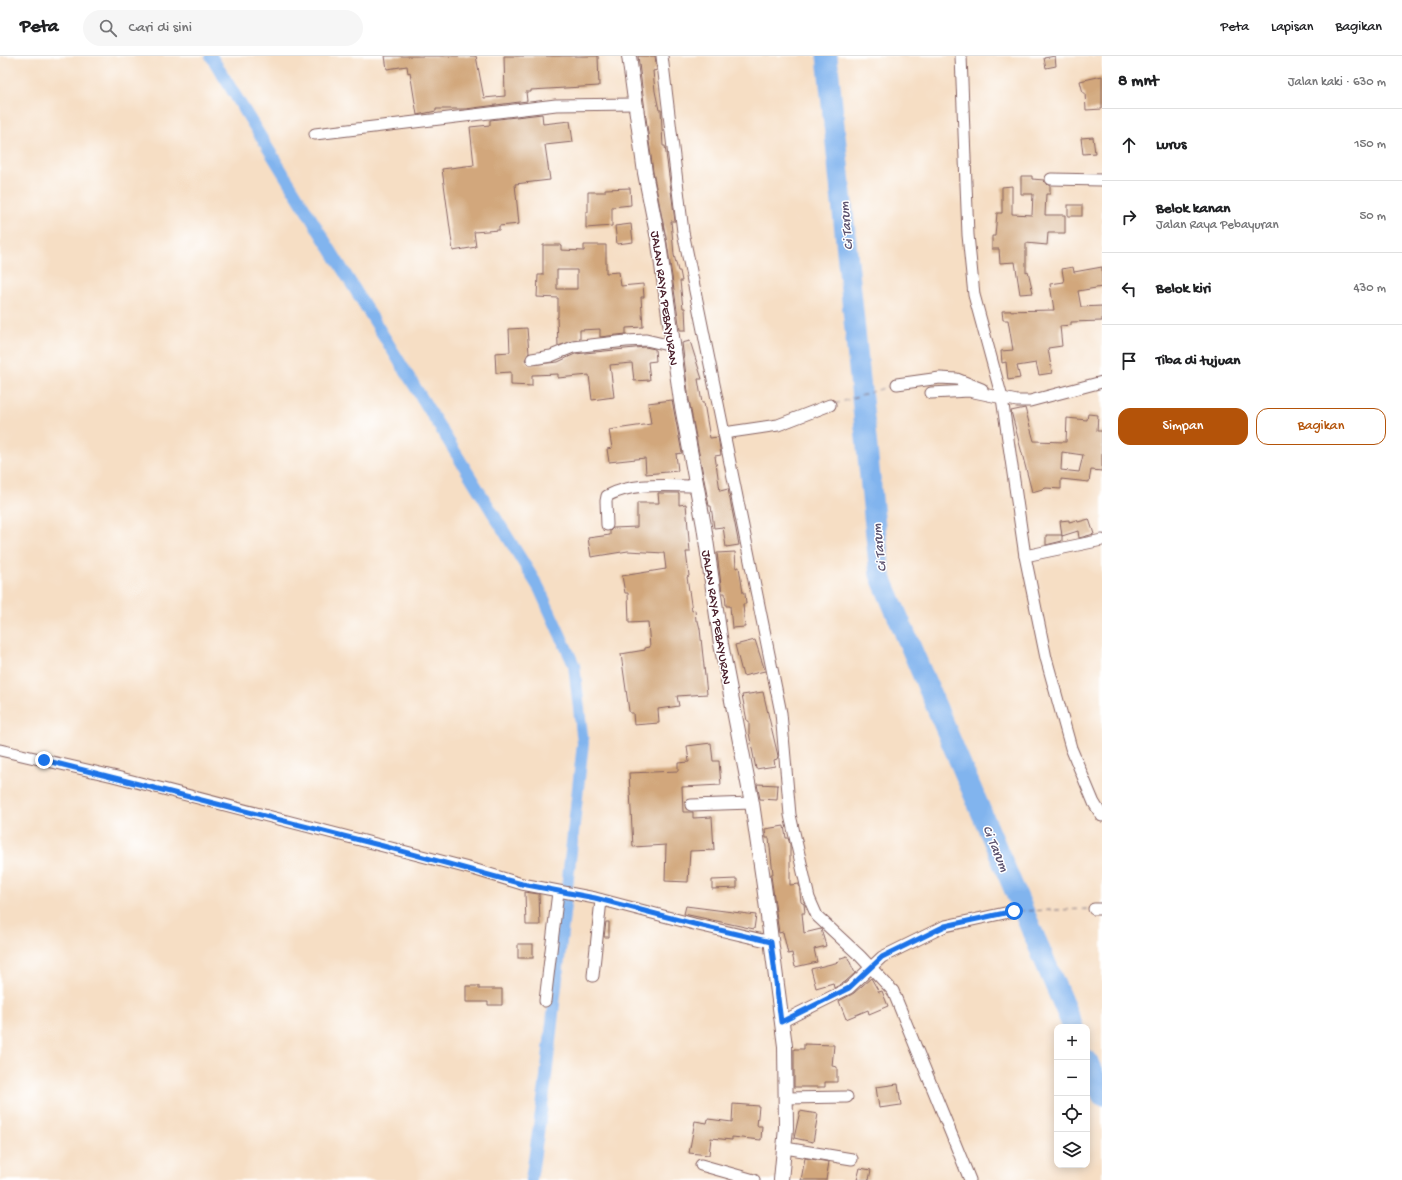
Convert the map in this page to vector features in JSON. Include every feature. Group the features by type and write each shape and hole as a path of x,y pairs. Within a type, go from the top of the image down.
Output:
{"main road":[{"name":"JALAN RAYA PEBAYURAN","path":"629,56 645,173 659,244 672,346 704,526 721,644 752,803 771,942 785,1046 785,1148 781,1180"}],"street":[{"path":"662,56 684,232 781,713 790,815 809,898 817,916 860,956 870,968 881,976 893,991 970,1180"},
{"path":"961,56 968,235 974,295 1002,398 1025,556 1046,658 1071,748 1094,803 1102,816"},
{"path":"315,134 556,105 636,104"},
{"path":"1051,178 1102,180"},
{"path":"532,359 551,356 573,347 626,341 646,340 672,346"},
{"path":"897,384 940,378 957,379 1002,398"},
{"path":"931,393 969,391 1016,401 1030,401 1102,382"},
{"path":"724,433 778,425 830,405"},
{"path":"607,525 607,496 617,491 650,486 696,486"},
{"path":"1025,556 1102,540"},
{"path":"0,750 113,776 561,893 598,899 771,942"},
{"path":"690,805 752,803"},
{"path":"545,1001 561,893"},
{"path":"593,976 598,899"},
{"path":"781,1022 849,988 882,957 945,926 1014,911"},
{"path":"786,1098 847,1097"},
{"path":"785,1148 852,1159"},
{"path":"701,1165 754,1180"}],"building":[{"path":"385,56 476,56 484,98 505,96 504,56 598,56 599,86 531,90 531,92 526,92 527,101 466,109 436,109 436,111 417,115 410,72 408,73 407,66 387,69"},
{"path":"638,56 655,56 657,70 653,71 655,91 659,110 661,110 663,146 665,146 675,221 671,221 674,255 682,281 680,281 683,308 685,308 686,330 680,330 667,243 653,172"},
{"path":"1055,56 1056,66 1046,68 1044,58"},
{"path":"1102,76 1102,109 1086,110 1085,93 1083,93 1080,81"},
{"path":"542,114 543,124 570,121 573,142 545,145 550,180 515,184 519,224 499,226 499,230 474,232 476,247 453,251 442,169 474,165 470,127 490,125 490,120"},
{"path":"1093,137 1095,153 1083,154 1081,138"},
{"path":"1021,176 1032,176 1032,179 1044,180 1045,183 1050,186 1050,194 1046,194 1045,215 1065,215 1065,233 1048,233 1047,245 1026,243 1026,272 1028,271 1033,293 1020,294 1015,262 1000,263 999,249 992,249 992,236 995,236 997,213 1002,213 1002,187 1012,186 1012,214 1032,215 1033,194 1021,194"},
{"path":"630,188 631,205 612,207 612,226 586,228 588,192 605,192 605,189"},
{"path":"1068,205 1082,205 1082,216 1068,216"},
{"path":"631,224 633,242 617,244 615,226"},
{"path":"543,245 561,245 561,250 584,251 584,245 606,245 606,273 619,272 621,286 643,284 644,297 641,297 643,327 626,328 626,334 600,337 600,329 580,330 580,339 558,346 558,298 537,297 538,275 543,275","holes":["557,270 577,270 577,289 557,289"]},
{"path":"1073,267 1074,272 1102,267 1102,287 1078,291 1081,307 1102,306 1102,321 1071,322 1071,325 1060,326 1062,346 1048,348 1052,373 1039,375 1036,363 1017,366 1020,378 1008,380 1006,362 1002,363 1001,351 1013,350 1008,320 1003,320 1002,311 1054,310 1050,284 1064,282 1062,269"},
{"path":"527,328 529,353 525,360 529,365 558,362 575,354 645,347 655,349 656,361 648,362 650,380 634,381 632,363 610,365 614,397 592,400 589,375 558,378 558,374 532,375 532,386 511,385 511,372 496,373 495,353 510,352 509,329"},
{"path":"690,341 702,379 698,379 710,438 718,437 721,455 715,456 720,491 728,489 739,545 726,547 723,527 714,528 711,506 709,506 689,400 682,343"},
{"path":"672,400 682,453 676,454 678,471 646,474 645,458 609,462 607,449 612,448 609,430 651,424 648,403"},
{"path":"1025,408 1034,441 1066,442 1067,418 1087,420 1088,414 1098,415 1097,431 1102,431 1102,471 1091,470 1089,482 1061,479 1061,489 1046,488 1032,492 1011,411","holes":["1062,452 1083,455 1079,472 1061,470"]},
{"path":"658,493 679,493 679,505 686,504 690,552 686,552 689,576 687,577 692,611 695,610 696,621 698,621 700,629 707,694 677,696 679,706 658,709 659,723 634,725 633,713 630,713 629,711 621,654 645,650 645,648 650,647 648,622 629,623 628,593 625,593 622,576 666,569 664,553 628,551 591,557 588,538 610,535 610,531 613,528 637,527 637,503 659,503"},
{"path":"1089,519 1094,534 1079,538 1078,531 1062,536 1060,521 1069,520 1069,522 1077,520 1078,522"},
{"path":"1046,535 1062,535 1062,541 1046,545"},
{"path":"735,552 736,568 739,567 746,604 743,604 745,627 732,628 730,606 726,606 725,593 722,593 717,553"},
{"path":"755,640 765,671 743,676 735,645"},
{"path":"763,692 778,756 777,759 774,760 775,766 756,769 749,733 749,721 747,721 742,695"},
{"path":"711,743 713,761 719,761 721,785 682,787 683,812 693,812 693,818 712,817 714,850 690,851 688,882 665,881 666,845 633,847 629,773 678,771 678,763 689,762 687,746"},
{"path":"757,784 778,785 777,800 760,799"},
{"path":"784,826 786,838 788,838 790,844 790,885 799,884 801,902 804,904 805,913 802,913 804,933 821,929 826,946 814,949 817,962 795,967 792,953 788,954 783,932 779,933 771,876 771,874 773,874 769,838 766,838 765,829"},
{"path":"737,879 737,888 712,889 712,880"},
{"path":"525,892 539,894 540,925 526,925"},
{"path":"686,906 756,915 754,929 684,914"},
{"path":"606,922 609,922 609,937 604,937"},
{"path":"518,944 533,944 533,958 518,958"},
{"path":"847,956 855,973 845,982 834,988 833,983 816,988 811,969 839,962 838,959"},
{"path":"871,978 879,992 882,991 888,1006 869,1014 868,1010 846,1019 839,1001 854,993"},
{"path":"466,986 479,986 479,989 502,989 502,1005 488,1005 488,1002 466,1002"},
{"path":"804,1044 834,1045 832,1066 837,1067 837,1082 825,1082 825,1087 794,1087 794,1049 804,1049"},
{"path":"898,1084 901,1105 879,1108 876,1087"},
{"path":"733,1104 759,1106 757,1126 762,1126 761,1140 732,1137 732,1140 711,1138 709,1155 689,1153 695,1121 707,1123 708,1119 732,1122"},
{"path":"800,1111 818,1114 813,1142 794,1138"},
{"path":"805,1158 829,1162 826,1180 801,1180"},
{"path":"860,1168 871,1170 869,1180 857,1180"}],"waterway":[{"path":"211,56 539,588 574,665 583,743 545,1086 531,1180"},
{"name":"Ci Tarum","path":"827,56 880,575 1072,1024"},
{"name":"Ci Tarum","path":"1090,1067 1102,1095"}],"ferry route":[{"path":"835,404 893,385"},
{"path":"1019,911 1090,909"}],"route":[{"path":"44,760 113,776 153,788 476,870 522,884 595,898 668,918 744,934 771,942 781,1022 849,988 882,957 945,926 1014,911"}]}
